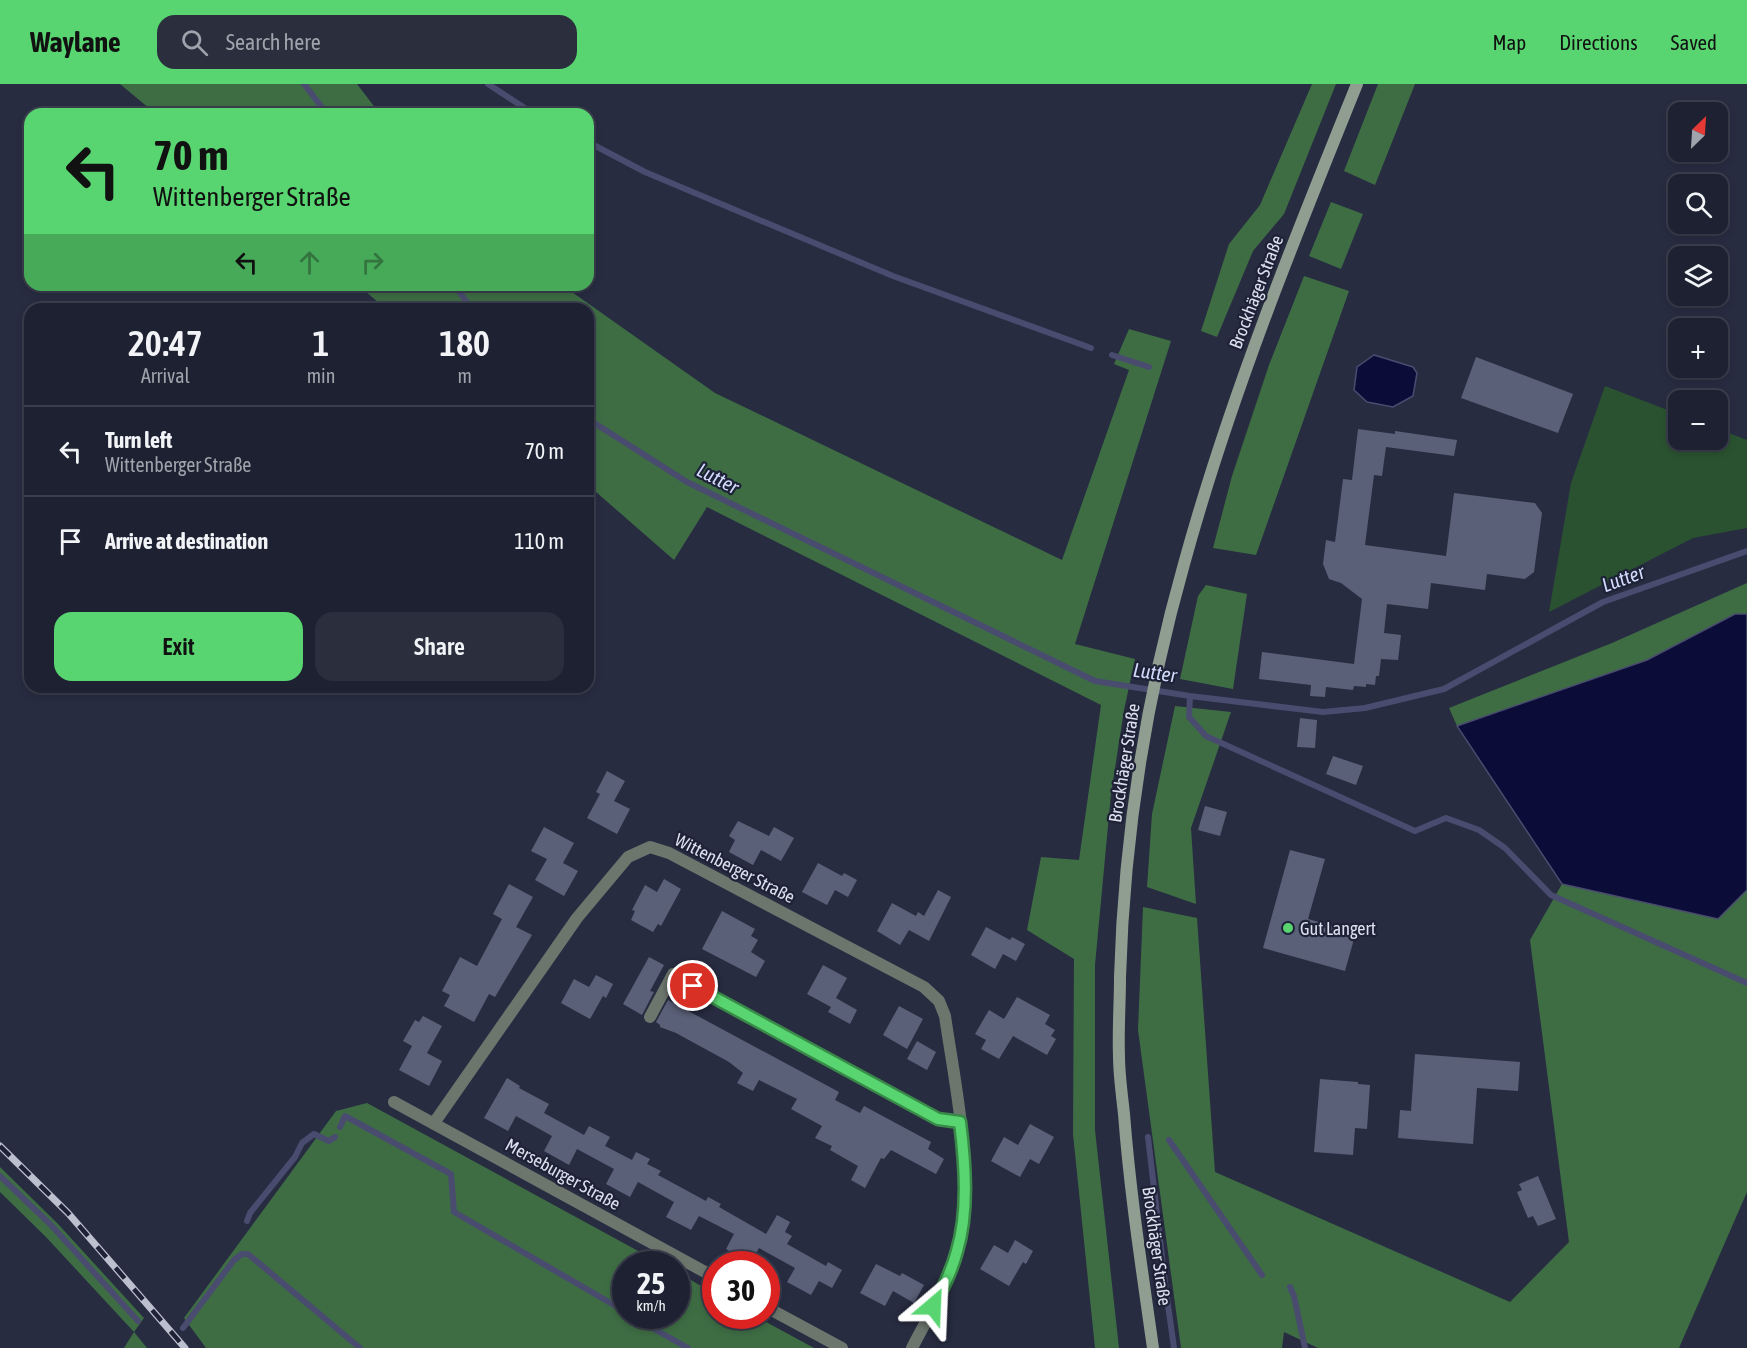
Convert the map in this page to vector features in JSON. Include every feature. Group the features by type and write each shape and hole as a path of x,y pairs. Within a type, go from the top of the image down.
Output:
{"main road":[{"name":"Brockhäger Straße","path":"1153,1348 1130,1186 1119,1055 1121,946 1125,894 1145,736 1183,566 1212,469 1266,316 1357,84"}],"street":[{"name":"Wittenberger Straße","path":"434,1123 577,918 628,857 650,848 669,853 924,987 939,1001 945,1016 960,1122 964,1161 964,1210 958,1250 944,1285 912,1348"},
{"path":"650,1017 673,974 938,1119 960,1122"},
{"name":"Merseburger Straße","path":"394,1102 702,1270"},
{"path":"780,1314 842,1348"}],"green space":[{"path":"120,84 357,84 375,108 149,108"},
{"path":"1312,84 1336,84 1284,214 1253,251 1217,337 1201,331 1229,244 1260,205"},
{"path":"1378,84 1415,84 1375,185 1344,171"},
{"path":"1331,202 1363,214 1341,269 1309,256"},
{"path":"1304,276 1349,291 1256,555 1213,548 1232,476 1269,365"},
{"path":"365,291 570,291 588,303 379,303"},
{"path":"594,308 715,393 1062,560 1129,370 1114,364 1129,329 1171,341 1075,644 1135,659 1124,710 1111,794 1095,965 1095,1130 1119,1348 1095,1348 1073,1134 1074,959 1027,930 1041,857 1079,860 1101,705 707,507 674,560 594,490"},
{"path":"1605,386 1668,410 1668,450 1728,450 1728,433 1747,440 1747,528 1693,538 1549,612 1571,483"},
{"path":"1747,583 1747,614 1735,614 1647,660 1457,726 1449,708 1612,643"},
{"path":"1206,585 1247,594 1233,689 1180,679 1198,596"},
{"path":"1175,706 1231,712 1191,828 1196,904 1147,887 1152,814"},
{"path":"1562,884 1718,919 1747,890 1747,1192 1679,1348 1318,1348 1284,1332 1282,1348 1181,1348 1138,1030 1143,907 1197,918 1215,1172 1510,1302 1569,1242 1530,940"},
{"path":"367,1103 638,1251 612,1251 612,1329 690,1329 690,1280 702,1286 702,1329 779,1329 814,1348 206,1348 184,1318 336,1111"},
{"path":"0,1167 58,1224 144,1318 134,1332 46,1237 0,1192"},
{"path":"134,1332 147,1348 124,1348"}],"shaded area":[{"path":"1374,355 1413,367 1417,373 1413,396 1393,407 1367,402 1354,390 1357,367"},
{"path":"1735,614 1747,614 1747,890 1718,919 1562,884 1457,726 1647,660"}],"building":[{"path":"1476,357 1573,394 1558,433 1461,398"},
{"path":"1358,429 1395,434 1395,431 1457,440 1454,456 1386,447 1382,476 1374,475 1365,545 1446,556 1454,493 1535,503 1542,513 1534,572 1525,579 1487,574 1485,590 1431,583 1428,609 1387,604 1384,633 1401,635 1398,660 1381,659 1379,676 1376,676 1375,685 1354,686 1353,690 1326,687 1325,697 1310,696 1311,685 1259,679 1262,652 1354,664 1362,599 1341,583 1329,579 1323,564 1326,540 1335,542 1343,479 1352,480"},
{"path":"1300,718 1317,720 1315,748 1297,747"},
{"path":"1333,756 1363,766 1356,785 1326,774"},
{"path":"607,771 625,781 614,801 630,809 617,834 587,818 600,794 596,792"},
{"path":"1205,806 1227,812 1220,836 1198,830"},
{"path":"738,821 769,836 774,827 794,838 781,861 761,850 753,865 729,852 735,840 729,836"},
{"path":"544,827 574,843 563,863 578,871 564,896 535,880 547,859 531,851"},
{"path":"1290,850 1325,859 1308,919 1356,932 1345,971 1263,948"},
{"path":"818,863 842,876 844,873 857,880 848,897 835,890 827,905 802,892"},
{"path":"664,879 681,889 661,926 658,924 653,932 631,920 635,911 632,910 645,885 657,892"},
{"path":"509,884 533,897 516,927 532,935 495,997 489,994 474,1022 444,1006 450,995 442,991 460,957 477,966 502,919 493,914"},
{"path":"938,890 951,897 929,941 909,930 900,945 877,931 892,903 916,916 918,912 924,916"},
{"path":"722,911 755,929 751,936 758,940 751,952 765,961 756,977 702,949"},
{"path":"986,927 1010,940 1012,937 1025,944 1016,961 1003,954 995,969 971,955"},
{"path":"649,957 664,965 650,991 654,992 642,1015 623,1004"},
{"path":"823,965 847,978 836,998 857,1010 850,1024 828,1012 831,1007 807,994"},
{"path":"596,975 613,984 606,998 603,996 590,1019 561,1003 574,979 589,987"},
{"path":"1017,997 1050,1015 1045,1024 1055,1030 1051,1036 1056,1039 1047,1055 1013,1036 999,1059 981,1049 986,1040 975,1034 989,1010 1004,1019"},
{"path":"668,1000 839,1092 835,1100 860,1113 864,1106 931,1142 928,1149 944,1159 936,1174 891,1150 884,1159 881,1158 865,1188 851,1180 858,1166 830,1150 832,1146 815,1138 822,1126 791,1109 797,1099 759,1080 753,1091 737,1083 743,1073 729,1062 676,1033 660,1027 656,1022"},
{"path":"899,1006 923,1019 907,1049 883,1035"},
{"path":"423,1016 442,1026 427,1053 442,1061 429,1086 399,1070 412,1046 403,1041 415,1020 419,1022"},
{"path":"917,1041 936,1052 927,1070 907,1059"},
{"path":"1415,1054 1520,1062 1518,1091 1477,1088 1473,1144 1398,1138 1400,1110 1411,1111"},
{"path":"507,1078 520,1086 519,1088 549,1104 544,1113 584,1135 589,1126 610,1137 605,1146 632,1160 636,1152 650,1159 647,1164 661,1171 658,1175 706,1201 708,1197 721,1204 719,1207 766,1234 777,1215 790,1222 785,1232 792,1236 787,1244 826,1266 828,1262 842,1270 832,1288 819,1281 811,1295 787,1282 795,1268 780,1260 780,1251 764,1251 759,1248 757,1251 730,1251 726,1249 734,1234 699,1216 691,1230 666,1217 674,1202 638,1182 630,1197 606,1184 614,1169 577,1149 569,1165 544,1151 552,1136 516,1116 508,1131 484,1118"},
{"path":"1320,1079 1370,1085 1367,1129 1355,1128 1353,1155 1314,1152"},
{"path":"1030,1124 1054,1137 1039,1164 1030,1159 1020,1177 991,1161 1004,1137 1018,1145"},
{"path":"1538,1176 1556,1219 1538,1226 1533,1216 1528,1218 1517,1192 1522,1190 1519,1184"},
{"path":"1015,1240 1033,1251 1026,1264 1023,1262 1009,1286 980,1269 994,1245 1008,1253"},
{"path":"876,1264 900,1276 902,1273 924,1285 914,1303 893,1291 885,1306 860,1293"}],"waterway":[{"name":"Lutter","path":"304,84 322,108"},
{"path":"488,84 525,108"},
{"path":"594,145 645,172 893,276 1091,348"},
{"name":"Lutter","path":"458,291 468,303"},
{"path":"1112,355 1149,367"},
{"name":"Lutter","path":"594,423 687,482 1095,681 1190,696 1323,712 1365,708 1444,689 1603,602 1747,551"},
{"path":"1190,696 1189,717 1206,736 1415,831 1446,818 1479,830 1505,848 1551,895 1747,983"},
{"path":"340,1127 345,1116 451,1174 454,1212 612,1304"},
{"path":"247,1221 250,1213 295,1157 302,1143 314,1134 329,1141 335,1137"},
{"path":"1148,1137 1174,1348"},
{"path":"1169,1140 1262,1275"},
{"path":"0,1176 51,1225 138,1321"},
{"path":"183,1328 234,1260 242,1254 248,1254 360,1348"},
{"path":"1290,1287 1305,1348"},
{"path":"654,1329 688,1348"}],"railway":[{"path":"0,1146 68,1213 185,1348"}],"place":[{"name":"Gut Langert","path":"1288,928"}],"route":[{"path":"693,986 938,1119 960,1122 964,1161 964,1210 958,1250 933,1306"}]}
